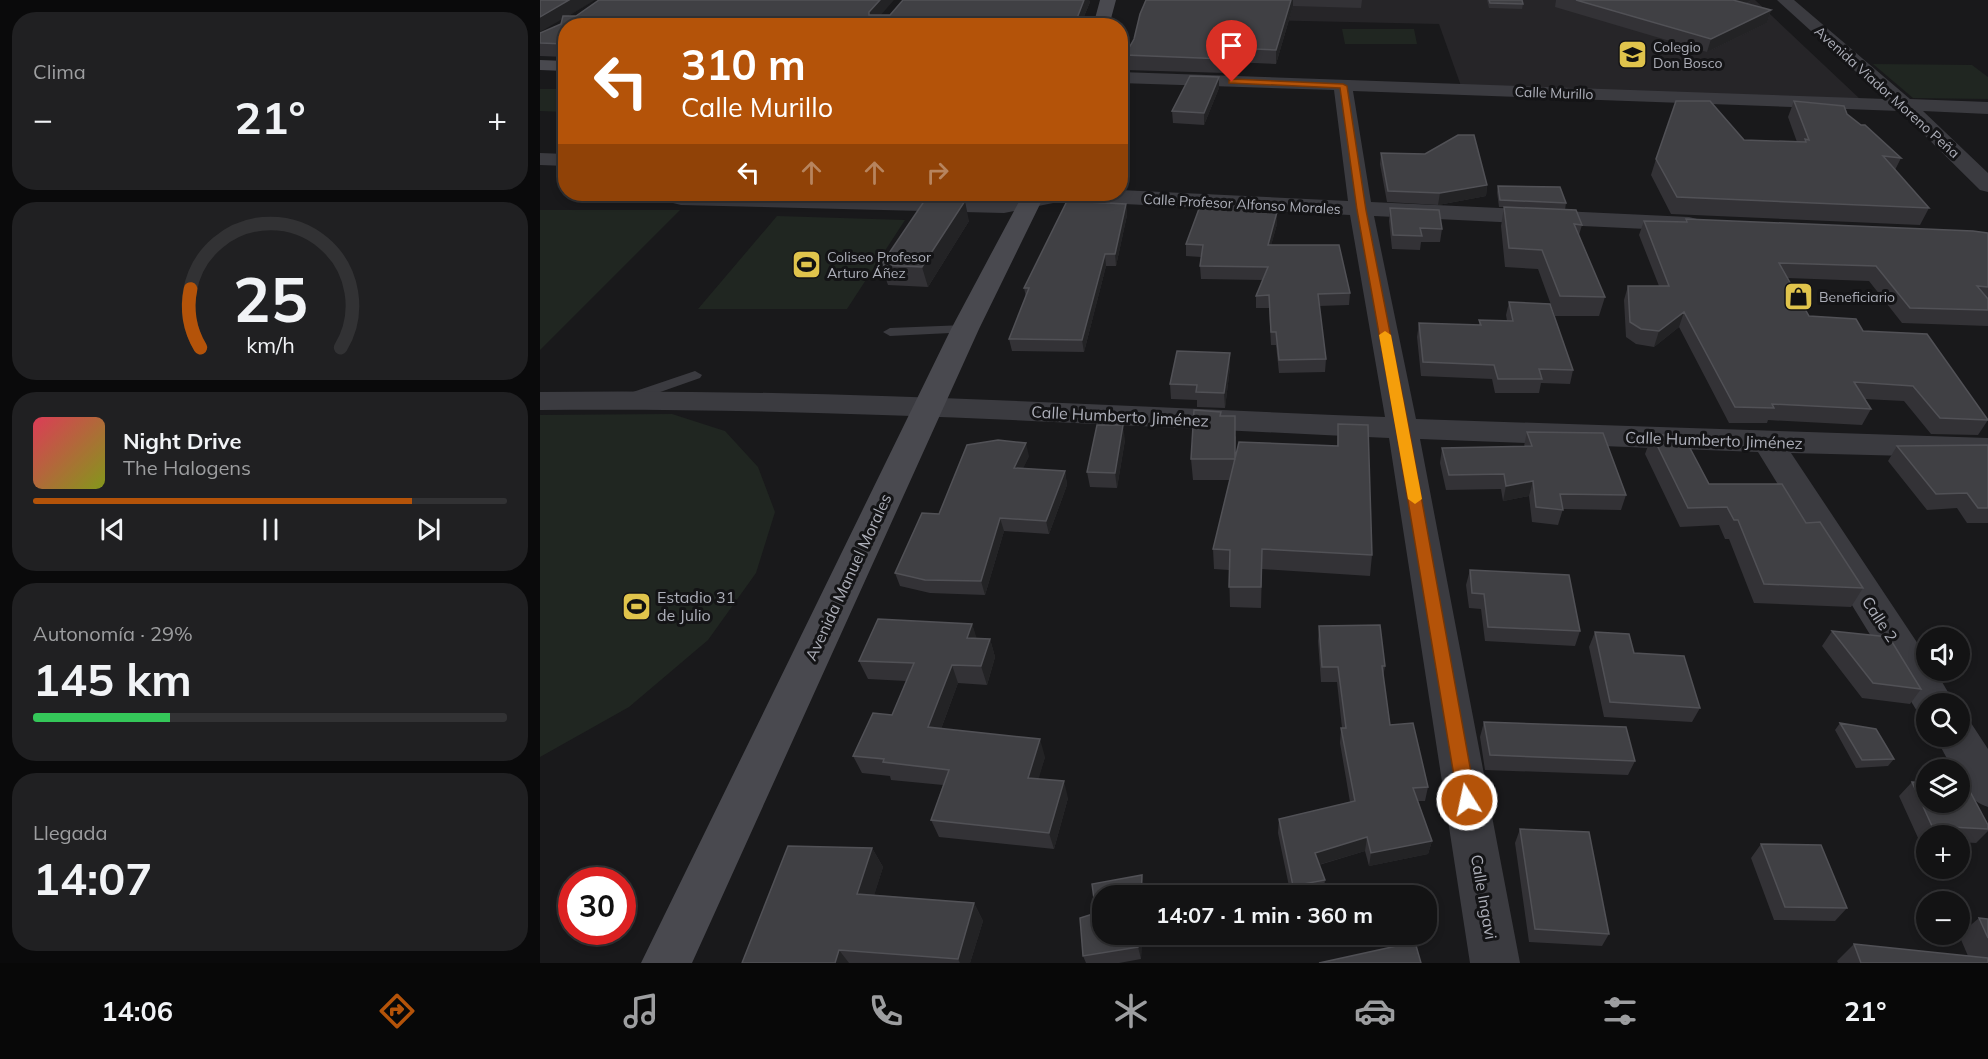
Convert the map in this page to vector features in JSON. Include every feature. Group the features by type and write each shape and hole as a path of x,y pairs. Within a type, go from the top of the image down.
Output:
{"street":[{"path":"1103,18 1108,0"},
{"name":"Avenida Viador Moreno Peña","path":"1785,0 1906,106 1988,185"},
{"path":"540,65 558,66"},
{"name":"Calle Murillo","path":"1128,77 1988,108"},
{"name":"Calle Ingavi","path":"1343,86 1361,210 1402,429 1495,963"},
{"path":"540,159 558,160"},
{"name":"Calle Profesor Alfonso Morales","path":"1128,197 1716,225"},
{"name":"Calle Profesor Alfonso Morales","path":"802,201 1004,206 1022,201"},
{"name":"Avenida Manuel Morales","path":"666,963 965,329 1030,201"},
{"name":"Calle Humberto Jiménez","path":"540,401 628,399 928,407 1402,429 1768,443 1988,448"},
{"name":"Calle 2","path":"1768,443 1928,693"},
{"path":"1963,747 1988,787"}],"lane":[{"path":"890,332 965,329"},
{"path":"628,399 695,375"}],"shaded area":[{"name":"Colegio Don Bosco","path":"1214,0 1755,0 1860,99 1461,86 1439,24 1209,19"},
{"path":"1342,29 1414,29 1417,44 1345,44"},
{"path":"1873,64 1972,65 1988,77 1988,99 1913,98"},
{"path":"540,89 558,89 558,112 540,111"},
{"path":"540,210 680,210 540,350"},
{"name":"Coliseo Profesor Arturo Áñez","path":"777,216 905,220 847,309 698,309"},
{"name":"Estadio 31 de Julio","path":"672,414 725,431 758,467 775,512 756,573 708,640 629,707 540,757 540,415"}],"building":[{"path":"540,0 569,0 540,17"},
{"path":"599,0 880,0 869,15 890,15 903,0 1084,0 1077,18 562,18 563,16 576,16"},
{"path":"1146,0 1291,0 1276,50 1230,48 1225,59 1128,55"},
{"path":"1489,0 1522,0 1523,4 1490,3"},
{"path":"1576,0 1733,0 1771,10 1711,39"},
{"path":"558,25 558,44 540,43 540,33"},
{"path":"1190,76 1219,77 1204,113 1172,111"},
{"path":"1676,101 1710,101 1744,140 1806,142 1805,139 1809,140 1794,101 1844,106 1847,114 1861,125 1865,125 1901,158 1883,156 1929,208 1677,197 1656,159"},
{"path":"1458,135 1474,135 1487,185 1440,193 1388,191 1381,153 1425,154"},
{"path":"1498,186 1560,187 1566,203 1500,200"},
{"path":"924,201 965,201 922,267 881,265"},
{"path":"1067,201 1126,204 1115,254 1105,254 1082,340 1009,339 1029,288 1024,288"},
{"path":"1200,206 1277,212 1268,245 1339,245 1350,293 1318,294 1326,359 1279,360 1276,332 1271,332 1269,295 1256,296 1268,267 1200,266 1203,245 1186,244"},
{"path":"1504,207 1576,210 1582,225 1574,224 1605,297 1560,296 1542,250 1509,248"},
{"path":"1390,208 1439,210 1442,229 1420,228 1422,236 1393,235"},
{"path":"1686,219 1988,233 1988,287 1977,286 1988,299 1988,310 1910,308 1876,266 1779,263 1809,316 1856,319 1863,331 1927,334 1988,420 1940,418 1913,386 1854,382 1871,409 1772,404 1774,408 1735,407 1684,312 1659,331 1641,329 1630,322 1628,286 1669,286 1644,221 1687,222"},
{"path":"1509,302 1550,304 1573,370 1539,369 1542,379 1498,379 1494,365 1423,362 1419,323 1481,325 1479,320 1513,321"},
{"path":"1177,351 1230,353 1224,393 1196,392 1197,385 1170,384"},
{"path":"1194,410 1221,412 1220,416 1235,416 1235,459 1191,459"},
{"path":"1338,424 1368,425 1372,555 1262,549 1261,587 1229,587 1230,550 1213,549 1239,442 1338,446"},
{"path":"1097,425 1123,425 1115,473 1087,472"},
{"path":"1527,432 1603,433 1626,495 1560,494 1563,510 1536,507 1533,481 1506,486 1504,474 1449,475 1442,448 1532,446"},
{"path":"1652,435 1683,435 1709,484 1782,484 1806,523 1820,522 1863,588 1764,584 1738,520 1734,520 1727,507 1688,508"},
{"path":"998,440 1026,443 1014,468 1065,471 1046,521 1000,518 981,581 925,580 895,573 922,513 939,514 967,445"},
{"path":"1988,445 1988,508 1978,508 1967,493 1936,494 1897,446"},
{"path":"1470,570 1569,575 1580,631 1488,627 1484,594 1472,593"},
{"path":"878,619 972,624 967,638 990,639 981,666 952,665 928,727 1040,739 1028,778 1064,781 1049,833 931,820 949,770 853,756 873,713 892,715 914,663 859,661"},
{"path":"1380,625 1385,666 1382,666 1390,725 1413,723 1428,787 1413,788 1432,841 1371,853 1367,837 1315,853 1325,880 1293,885 1279,819 1355,801 1341,728 1346,728 1338,667 1322,667 1319,626"},
{"path":"1832,631 1889,637 1921,689 1873,683"},
{"path":"1595,632 1629,634 1634,653 1684,656 1700,708 1610,702"},
{"path":"1484,722 1626,727 1635,761 1490,755"},
{"path":"1840,723 1876,729 1894,759 1862,760"},
{"path":"1970,792 1988,829 1970,828 1970,825 1932,825 1926,813 1970,813"},
{"path":"1520,829 1589,832 1609,934 1535,929"},
{"path":"1761,844 1821,845 1847,908 1785,907"},
{"path":"788,846 872,848 857,894 974,903 958,959 839,950 835,963 742,963"},
{"path":"1142,875 1142,885 1092,884"},
{"path":"1092,914 1092,945 1138,945 1138,947 1083,956 1080,918"},
{"path":"1979,918 1988,919 1988,938"},
{"path":"1854,944 1988,958 1988,963 1861,963"},
{"path":"1401,945 1416,945 1421,963 1319,963"}],"slow traffic":[{"path":"1385,335 1415,499"}],"place":[{"name":"Colegio Don Bosco","path":"1632,55"},
{"name":"Coliseo Profesor Arturo Áñez","path":"806,265"},
{"name":"Beneficiario","path":"1798,297"},
{"name":"Estadio 31 de Julio","path":"636,606"}],"route":[{"path":"1232,82 1343,86 1361,210 1467,800"}]}
